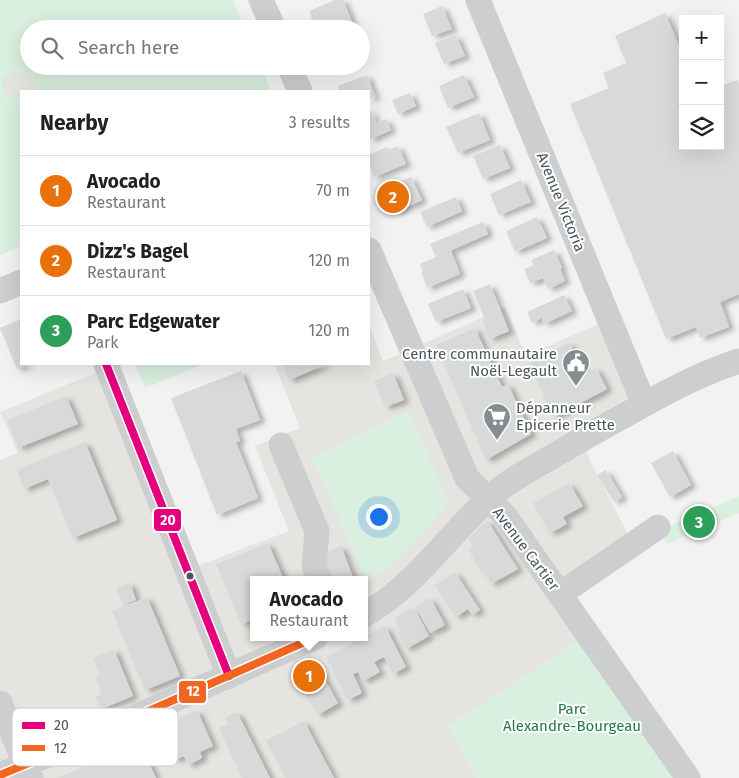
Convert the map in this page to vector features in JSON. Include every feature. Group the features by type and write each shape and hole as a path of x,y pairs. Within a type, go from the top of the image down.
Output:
{"street":[{"path":"261,0 270,20"},
{"name":"Avenue Victoria","path":"478,0 644,404"},
{"path":"293,75 300,90"},
{"name":"Avenue Cartier","path":"370,252 467,478 505,516 688,778"},
{"path":"0,291 20,282"},
{"path":"368,613 388,600 414,576 488,499 506,484 644,404 697,376 739,361"},
{"path":"106,365 229,676"},
{"path":"281,445 317,531 314,566 318,576"},
{"path":"560,594 658,527"},
{"path":"162,708 307,641"},
{"path":"0,703 12,733"},
{"path":"0,775 28,772 41,766"}],"shaded area":[{"path":"505,307 526,356 609,319 644,404 581,436 591,463 630,538 560,589 588,635 448,726 477,778 0,778 0,460 18,453 0,412 107,368 187,570 289,531 255,446 300,428 274,365 370,365 370,328 383,361"}],"green space":[{"path":"0,0 233,0 241,20 20,20 20,75 265,75 271,90 20,90 20,246 0,255"},
{"path":"135,365 202,365 145,388"},
{"path":"409,411 448,500 447,506 408,550 386,569 368,580 368,576 364,576 312,457"},
{"path":"739,496 739,513 667,544 660,530"},
{"name":"Parc Alexandre-Bourgeau","path":"588,635 688,778 477,778 448,726"}],"sand":[{"path":"16,72 20,73 20,75 28,75 35,83 35,90 20,90 20,99 10,98 2,86 3,78"}],"building":[{"path":"335,0 343,0 351,20 312,20 309,11"},
{"path":"442,6 452,29 432,36 423,14"},
{"path":"665,13 679,46 679,150 724,150 724,85 737,80 739,84 739,294 720,302 729,327 700,338 696,327 666,339 570,104 609,88 603,73 626,63 615,36"},
{"path":"456,35 465,56 444,64 435,43"},
{"path":"367,75 375,97 370,99 370,90 340,90 338,86"},
{"path":"464,75 474,97 448,108 439,86"},
{"path":"410,93 416,106 398,114 392,100"},
{"path":"370,109 376,123 386,119 391,130 370,140"},
{"path":"479,113 490,140 458,153 446,127"},
{"path":"500,145 510,168 483,179 473,156"},
{"path":"398,146 406,164 374,177 370,168 370,155 387,147 388,150"},
{"path":"411,177 422,200 396,212 391,204 385,207 378,191"},
{"path":"521,180 531,202 499,215 490,194"},
{"path":"456,197 462,211 427,227 420,212"},
{"path":"537,217 547,238 515,252 506,231"},
{"path":"483,222 488,234 445,253 451,251 460,274 427,288 420,264 436,257 430,244"},
{"path":"554,250 562,268 560,269 565,281 548,289 543,278 530,283 524,269 534,265 531,260"},
{"path":"490,284 509,331 490,339 482,321 485,320 473,291"},
{"path":"463,289 471,308 436,322 428,304"},
{"path":"564,295 572,311 544,324 542,318 532,323 527,312"},
{"path":"20,319 20,365 27,365 17,369 0,328"},
{"path":"475,328 502,387 508,384 531,434 486,460 436,345"},
{"path":"569,342 586,373 596,368 607,389 554,417 528,364"},
{"path":"282,365 325,365 289,380"},
{"path":"241,371 260,420 236,429 240,441 236,442 258,498 217,515 171,398"},
{"path":"393,373 404,400 385,407 374,381"},
{"path":"66,396 78,424 18,448 7,420"},
{"path":"85,442 117,520 73,538 48,479 24,489 17,470"},
{"path":"673,451 691,485 670,497 651,463"},
{"path":"606,470 622,497 614,502 597,475"},
{"path":"569,483 583,506 563,517 567,524 550,533 533,503"},
{"path":"487,520 518,569 491,584 469,550 473,547 468,539"},
{"path":"268,543 282,576 250,576 250,621 241,624 216,564"},
{"path":"341,546 352,576 327,576 319,555"},
{"path":"455,572 480,610 472,615 468,609 456,617 435,585"},
{"path":"130,583 136,600 123,605 116,588"},
{"path":"147,597 180,676 145,690 112,611"},
{"path":"430,598 445,625 430,633 415,606"},
{"path":"414,607 429,636 406,649 398,633 401,631 394,618"},
{"path":"385,626 406,667 393,674 384,657 374,662 380,672 363,681 358,672 353,674 362,693 348,700 326,657 356,641 368,641 368,635"},
{"path":"114,649 133,696 101,708 96,697 102,694 95,677 100,675 93,658"},
{"path":"316,664 338,703 318,715 295,676"},
{"path":"197,710 213,746 200,752 202,758 188,765 184,756 178,758 178,719"},
{"path":"237,712 270,778 242,778 219,728 228,724 225,718"},
{"path":"304,721 334,778 286,778 266,741"},
{"path":"86,766 150,766 156,778 57,778"}],"transit line":[{"name":"20","path":"106,365 229,676"},
{"name":"12","path":"155,708 307,641"},
{"name":"12","path":"0,775 22,766"}],"place":[{"name":"Dizz's Bagel","path":"393,197"},
{"name":"Centre communautaire Noël-Legault","path":"576,387"},
{"name":"Dépanneur Epicerie Prette","path":"497,441"},
{"name":"Parc Edgewater","path":"699,522"},
{"name":"Avocado","path":"309,676"}]}
